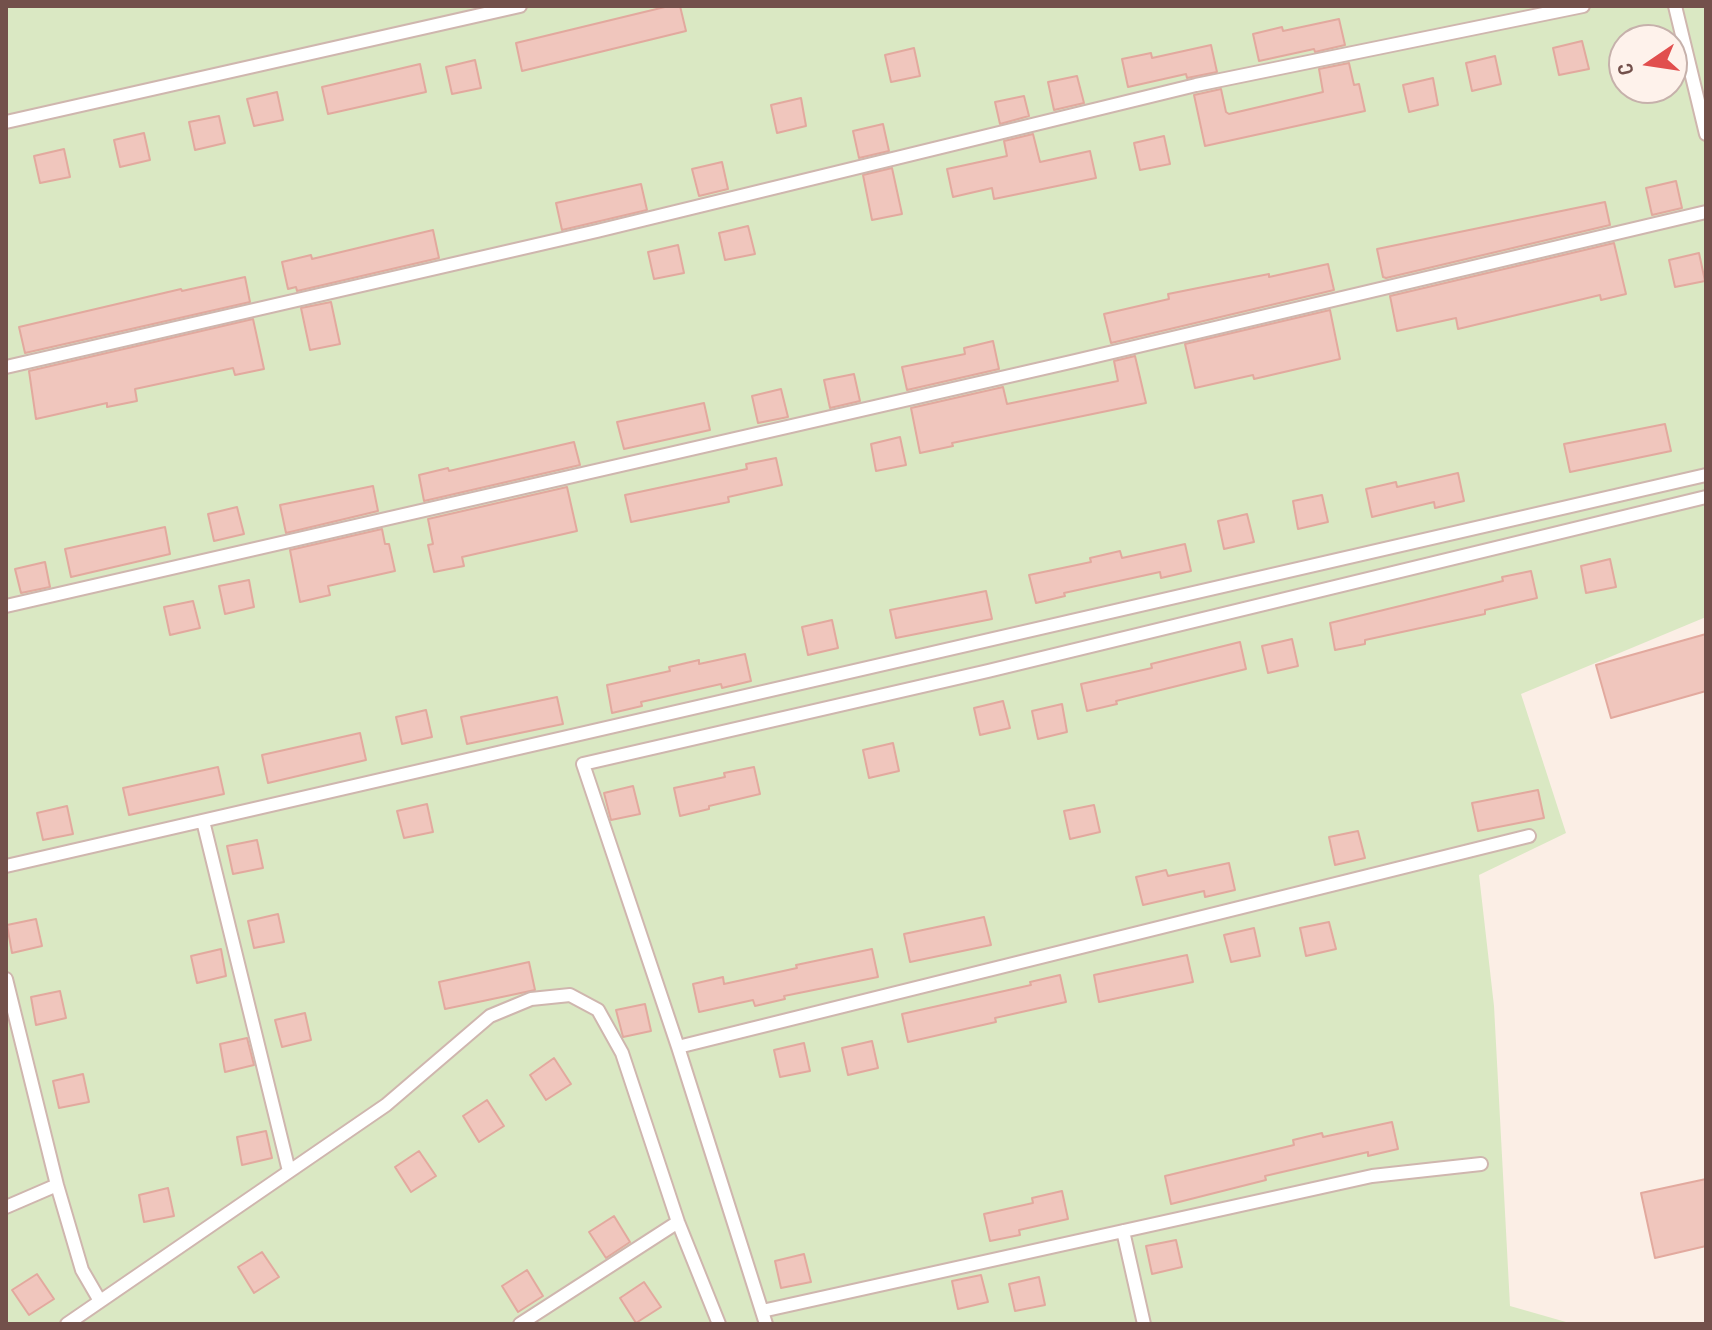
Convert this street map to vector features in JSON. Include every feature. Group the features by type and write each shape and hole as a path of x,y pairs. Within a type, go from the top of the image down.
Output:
{"lane":[{"path":"6,122 520,6"},
{"path":"6,367 582,234 1196,85 1583,6"},
{"path":"1675,6 1706,134"},
{"path":"6,606 1075,361 1706,212"},
{"path":"6,866 1706,475"},
{"path":"766,1324 583,764 988,671 1706,497"},
{"path":"203,821 289,1171"},
{"path":"678,1047 1529,836"},
{"path":"6,979 57,1185 82,1270 100,1301"},
{"path":"67,1324 386,1105 490,1016 531,999 570,995 598,1010 622,1053 678,1222 719,1324"},
{"path":"762,1311 1372,1176 1481,1164"},
{"path":"6,1207 57,1185"},
{"path":"520,1324 678,1222"},
{"path":"1123,1231 1144,1324"}],"green space":[{"path":"6,6 1706,6 1706,617 1521,694 1566,833 1479,875 1494,1006 1510,1306 1573,1324 6,1324"}],"building":[{"path":"669,6 680,6 686,31 522,71 516,43"},
{"path":"1339,19 1345,45 1259,61 1253,34"},
{"path":"1582,41 1589,69 1559,75 1553,48"},
{"path":"1211,45 1217,72 1187,78 1186,74 1128,87 1122,59 1151,53 1152,58"},
{"path":"914,48 920,76 891,82 885,55"},
{"path":"1495,56 1501,84 1472,91 1466,63"},
{"path":"475,60 481,88 452,94 446,67"},
{"path":"1349,63 1354,85 1359,84 1365,111 1205,146 1194,95 1221,89 1229,114 1323,92 1319,69"},
{"path":"420,64 426,92 328,114 322,87"},
{"path":"1077,76 1084,103 1054,110 1048,82"},
{"path":"1433,78 1438,105 1409,112 1403,85"},
{"path":"277,92 283,120 254,126 247,99"},
{"path":"1024,96 1029,116 1000,124 995,102"},
{"path":"801,98 806,126 777,133 771,105"},
{"path":"219,116 225,143 195,150 189,122"},
{"path":"883,124 889,151 859,158 853,131"},
{"path":"144,133 150,160 120,167 114,140"},
{"path":"1033,134 1040,162 1090,151 1096,178 994,199 992,188 953,197 947,169 1007,156 1004,141"},
{"path":"1164,136 1170,164 1140,170 1134,143"},
{"path":"64,149 70,177 40,183 34,156"},
{"path":"722,162 728,189 699,196 692,169"},
{"path":"892,168 902,214 872,220 863,175"},
{"path":"1676,181 1682,208 1652,215 1646,188"},
{"path":"641,184 647,210 562,230 556,203"},
{"path":"1605,202 1610,225 1383,277 1377,249"},
{"path":"748,226 755,254 725,260 719,233"},
{"path":"433,230 439,258 297,291 296,287 288,289 282,262 311,255 312,259"},
{"path":"1614,243 1626,294 1601,300 1600,295 1458,329 1456,318 1397,331 1390,296"},
{"path":"678,245 684,273 654,279 648,252"},
{"path":"1699,253 1705,281 1675,287 1669,260"},
{"path":"1328,264 1334,290 1111,343 1104,314 1169,299 1168,294"},
{"path":"245,277 250,302 25,353 19,327"},
{"path":"331,302 340,344 310,350 301,308"},
{"path":"1330,310 1340,359 1254,379 1253,375 1195,388 1185,344"},
{"path":"253,319 264,369 235,375 233,368 135,389 137,401 107,407 107,403 36,419 29,371"},
{"path":"993,341 999,369 907,390 902,367 965,354 964,348"},
{"path":"1135,356 1146,403 952,443 953,446 920,453 911,408 1003,387 1007,404 1118,381 1114,361"},
{"path":"854,374 860,401 830,408 824,380"},
{"path":"781,389 788,417 758,423 752,396"},
{"path":"704,403 710,430 624,449 617,422"},
{"path":"1665,424 1671,451 1570,472 1564,444"},
{"path":"900,437 906,465 876,471 871,444"},
{"path":"574,442 580,465 424,501 419,475"},
{"path":"776,458 782,485 728,497 729,502 631,522 625,495 747,469 746,464"},
{"path":"1458,473 1464,501 1435,508 1434,502 1372,517 1366,489 1396,482 1397,487"},
{"path":"373,486 378,511 286,533 280,505"},
{"path":"567,487 577,531 462,557 464,566 434,572 428,545 433,544 428,519"},
{"path":"1322,495 1328,522 1298,529 1293,501"},
{"path":"237,507 244,534 214,541 208,514"},
{"path":"1247,514 1254,542 1224,549 1218,521"},
{"path":"165,527 170,554 71,577 65,549"},
{"path":"382,529 395,571 328,586 330,595 300,602 290,550"},
{"path":"1185,544 1191,571 1161,578 1160,572 1064,593 1065,596 1036,603 1029,575 1091,562 1090,558 1120,551 1122,558"},
{"path":"1610,559 1616,587 1586,593 1581,566"},
{"path":"45,562 50,587 21,593 15,569"},
{"path":"1531,571 1537,598 1485,610 1485,614 1365,640 1365,644 1335,650 1330,623 1503,581 1502,577"},
{"path":"249,580 254,607 225,614 219,586"},
{"path":"986,591 992,619 896,638 890,610"},
{"path":"193,601 200,628 170,635 164,607"},
{"path":"832,620 838,648 808,655 802,627"},
{"path":"1706,634 1706,691 1611,718 1596,665"},
{"path":"1292,639 1298,666 1268,673 1262,646"},
{"path":"1240,642 1246,669 1087,711 1081,684 1152,668 1151,664"},
{"path":"745,654 751,681 722,688 721,684 641,702 642,706 612,713 607,685 670,671 669,667 699,660 699,664"},
{"path":"557,697 563,724 467,744 461,717"},
{"path":"1003,701 1010,728 980,735 974,708"},
{"path":"1062,704 1067,732 1038,739 1032,711"},
{"path":"426,710 432,737 402,744 396,717"},
{"path":"360,733 366,760 268,783 262,755"},
{"path":"893,743 899,771 869,778 863,750"},
{"path":"218,767 224,794 129,815 123,788"},
{"path":"754,767 760,794 680,816 674,788"},
{"path":"633,786 640,814 611,820 604,793"},
{"path":"1538,790 1544,818 1478,831 1472,803"},
{"path":"427,804 433,832 404,838 397,811"},
{"path":"1094,805 1100,832 1070,839 1064,811"},
{"path":"67,806 73,834 43,840 37,813"},
{"path":"1358,831 1365,858 1335,865 1329,837"},
{"path":"257,840 263,868 233,874 227,846"},
{"path":"1229,863 1235,890 1205,897 1204,891 1143,905 1136,877 1166,870 1168,876"},
{"path":"278,914 284,942 254,948 248,921"},
{"path":"984,917 991,945 910,962 904,934"},
{"path":"36,919 42,946 12,953 7,925"},
{"path":"1329,922 1336,949 1306,956 1300,928"},
{"path":"1254,928 1260,956 1231,962 1224,935"},
{"path":"221,949 226,976 197,983 191,956"},
{"path":"872,949 878,977 784,996 785,999 755,1006 753,1000 699,1012 693,984 723,977 724,984"},
{"path":"1187,955 1193,982 1099,1002 1094,975"},
{"path":"529,962 535,990 445,1009 439,982"},
{"path":"1060,975 1066,1002 908,1042 902,1014 1031,985 1030,982"},
{"path":"60,991 66,1018 36,1025 31,997"},
{"path":"645,1004 651,1031 623,1037 616,1010"},
{"path":"305,1013 311,1040 282,1047 275,1020"},
{"path":"247,1038 254,1065 225,1072 220,1044"},
{"path":"872,1041 878,1068 848,1075 842,1048"},
{"path":"804,1043 810,1071 780,1077 774,1050"},
{"path":"554,1058 571,1084 546,1100 530,1075"},
{"path":"83,1074 89,1102 59,1108 53,1081"},
{"path":"487,1100 504,1126 479,1142 463,1116"},
{"path":"1392,1122 1398,1149 1368,1156 1368,1152 1265,1176 1266,1180 1171,1204 1165,1176 1294,1145 1293,1140 1322,1133 1323,1137"},
{"path":"266,1131 272,1158 242,1165 237,1137"},
{"path":"419,1151 436,1176 411,1192 395,1167"},
{"path":"1706,1179 1706,1246 1655,1258 1641,1193"},
{"path":"168,1188 174,1216 144,1222 139,1195"},
{"path":"1062,1191 1068,1219 1019,1230 1020,1235 990,1241 984,1214 1033,1203 1032,1198"},
{"path":"614,1216 630,1242 606,1258 589,1232"},
{"path":"1176,1240 1182,1267 1152,1274 1146,1246"},
{"path":"262,1252 279,1277 254,1293 238,1267"},
{"path":"804,1254 811,1282 781,1288 775,1261"},
{"path":"527,1270 543,1296 518,1312 502,1286"},
{"path":"37,1274 54,1299 29,1315 12,1290"},
{"path":"981,1275 988,1302 958,1309 952,1281"},
{"path":"1039,1277 1045,1305 1015,1311 1009,1284"},
{"path":"644,1282 661,1307 636,1323 620,1298"}]}
